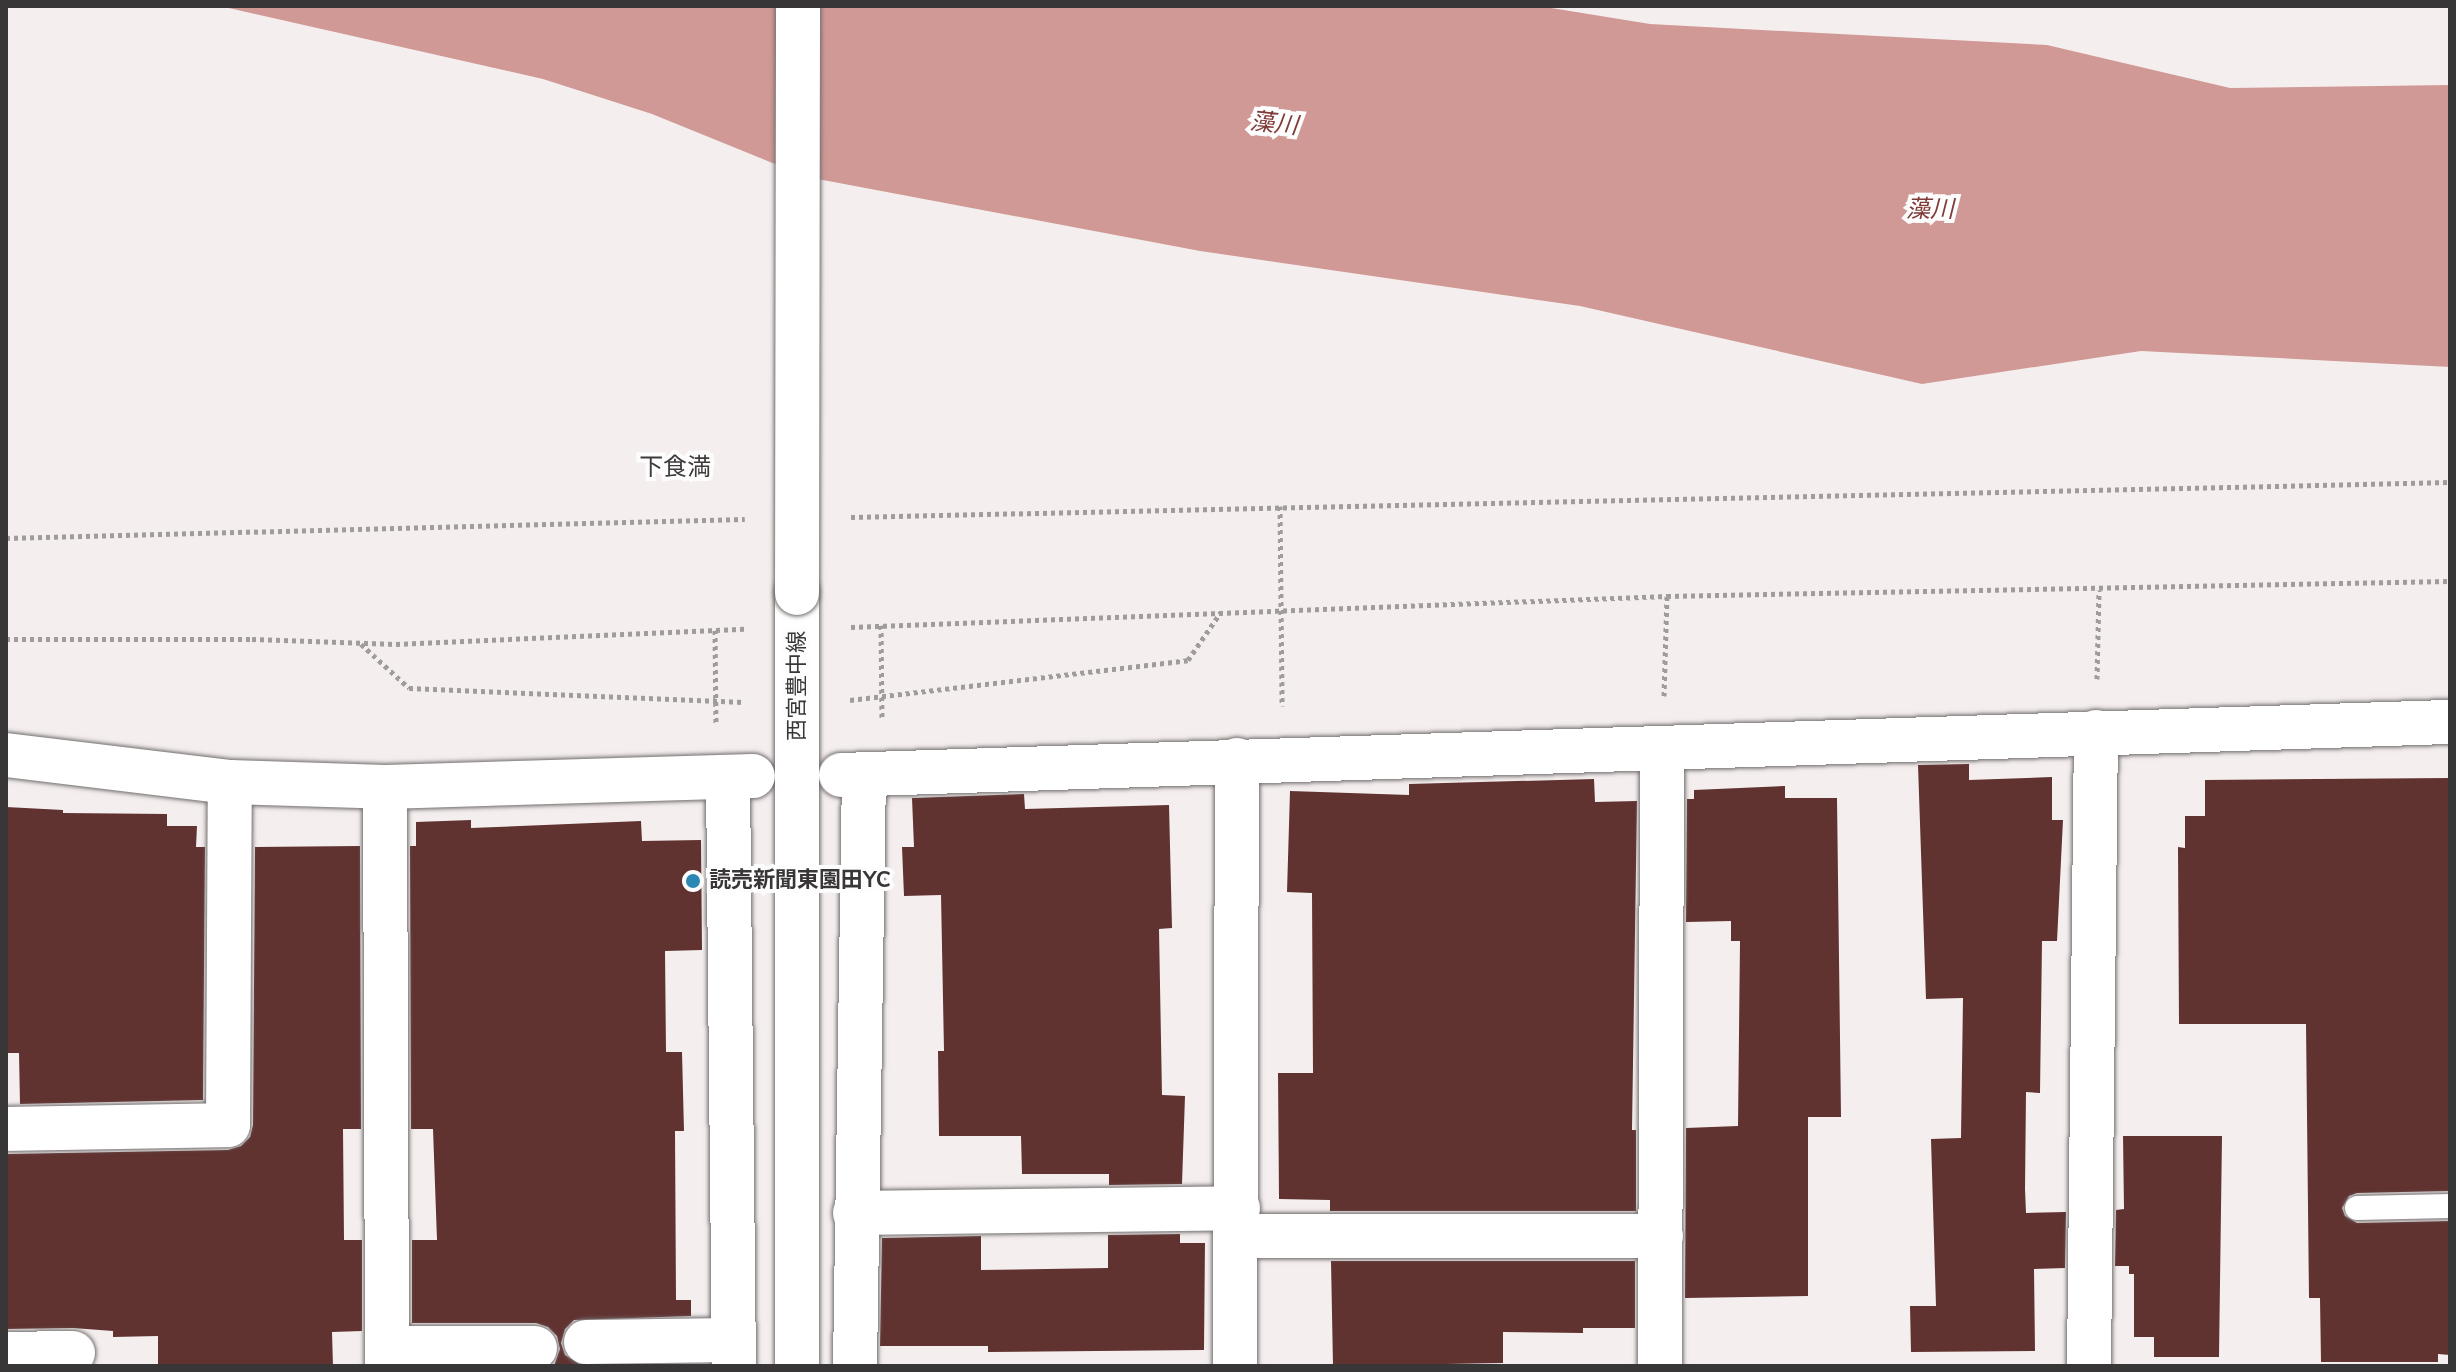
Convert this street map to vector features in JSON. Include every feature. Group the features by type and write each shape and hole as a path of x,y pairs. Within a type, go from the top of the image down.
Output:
{"street":[{"name":"西宮豊中線","path":"797,1366 798,6"},
{"path":"855,1366 852,774 2450,722"},
{"path":"2089,1366 2096,732"},
{"path":"1660,1366 1662,749"},
{"path":"6,755 230,782 385,787 740,777 734,1353 586,1342"},
{"path":"1235,1366 1237,760"},
{"path":"6,1129 228,1125 230,782"},
{"path":"385,787 387,1357 535,1348"},
{"path":"855,1213 1661,1236"},
{"path":"6,1354 73,1353"}],"lane":[{"path":"2357,1208 2450,1206"}],"path":[{"path":"846,517 1280,506 2081,493 2450,482"},
{"path":"1280,506 1282,759"},
{"path":"6,538 760,518"},
{"path":"848,627 1282,608 1667,596 2450,581"},
{"path":"2096,732 2099,590"},
{"path":"1662,749 1667,596"},
{"path":"842,701 1188,660 1222,611"},
{"path":"881,625 882,696"},
{"path":"6,639 252,639 361,644 749,629"},
{"path":"715,630 715,703"},
{"path":"361,644 409,688 749,702"}],"water":[{"name":"藻川","path":"220,6 1539,6 1650,24 2047,45 2230,88 2450,85 2450,367 2141,351 1922,384 1580,306 1200,251 807,177 652,114 543,79"}],"building":[{"path":"1969,764 1969,780 2052,777 2052,820 2063,820 2057,941 2042,941 2040,1093 2026,1092 2025,1189 2026,1213 2066,1212 2065,1268 2034,1269 2035,1351 1911,1352 1910,1306 1936,1306 1931,1139 1961,1138 1963,998 1926,999 1918,765"},
{"path":"2450,778 2450,1191 2357,1193 2349,1196 2342,1208 2345,1216 2357,1223 2450,1221 2450,1355 2438,1354 2438,1362 2321,1362 2320,1298 2309,1298 2306,1024 2179,1024 2178,847 2185,848 2185,816 2205,816 2205,780"},
{"path":"1594,779 1595,802 1637,801 1632,1130 1636,1130 1636,1211 1330,1211 1330,1200 1279,1199 1278,1073 1313,1073 1312,893 1287,892 1290,791 1409,795 1409,784"},
{"path":"1785,786 1785,798 1837,798 1841,1117 1808,1117 1808,1296 1685,1298 1686,1128 1738,1126 1740,941 1731,941 1731,921 1686,922 1687,799 1694,799 1694,790"},
{"path":"1024,794 1025,809 1169,805 1172,928 1159,929 1162,1095 1185,1096 1182,1184 1109,1185 1109,1174 1022,1174 1021,1136 939,1136 938,1051 944,1051 941,895 904,896 902,847 914,847 912,798"},
{"path":"6,807 63,810 63,813 167,814 167,826 197,826 196,847 205,847 203,1100 20,1104 19,1053 6,1053"},
{"path":"471,820 471,828 641,821 642,841 701,840 702,950 665,951 666,1052 682,1052 684,1131 675,1131 676,1300 691,1300 691,1316 574,1320 565,1329 561,1343 565,1355 582,1366 554,1366 560,1349 557,1336 548,1327 536,1323 412,1323 412,1240 437,1240 433,1129 411,1129 410,846 416,846 416,822"},
{"path":"360,846 361,1129 343,1129 344,1240 362,1240 362,1331 332,1332 333,1366 158,1366 158,1336 113,1337 113,1331 73,1328 6,1329 6,1154 228,1150 241,1146 250,1137 253,1125 255,847"},
{"path":"2123,1136 2222,1136 2219,1357 2154,1357 2154,1337 2134,1337 2134,1274 2129,1274 2129,1266 2115,1266 2116,1210 2124,1209"},
{"path":"1180,1234 1180,1243 1205,1243 1204,1350 988,1352 988,1346 880,1346 882,1238 981,1236 981,1270 1108,1268 1108,1235"},
{"path":"1331,1261 1635,1261 1635,1328 1583,1328 1583,1333 1503,1332 1503,1363 1333,1366"}],"place":[{"name":"読売新聞東園田YC","path":"693,881"}],"district":[{"name":"下食満","path":"675,468"}]}
